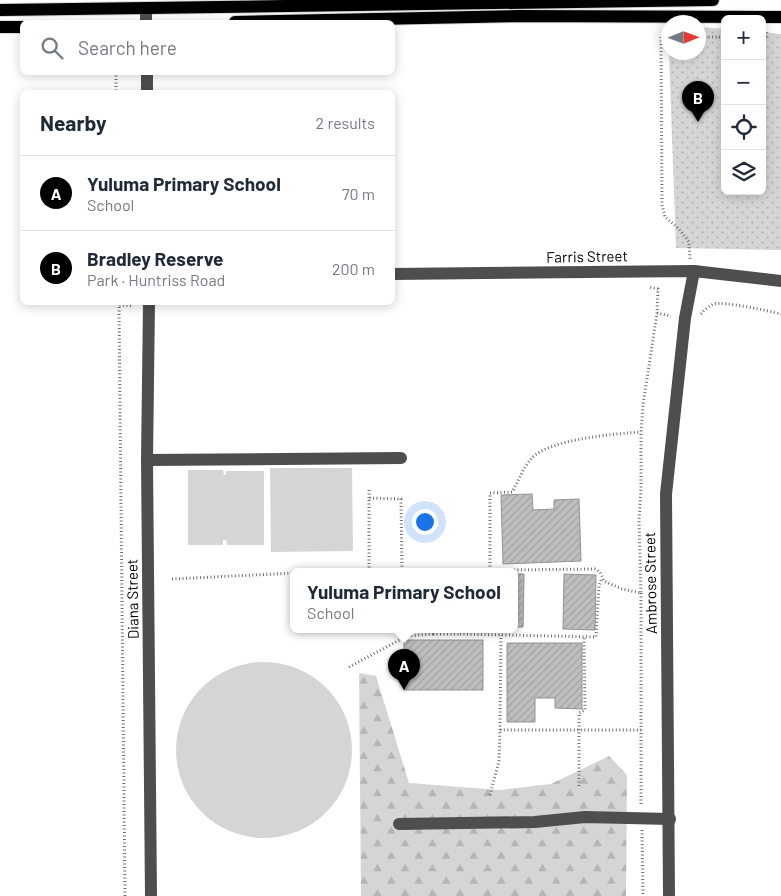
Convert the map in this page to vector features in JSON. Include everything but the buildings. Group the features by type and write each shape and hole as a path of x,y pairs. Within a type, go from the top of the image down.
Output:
{"main road":[{"path":"0,10 47,4 146,8 713,0"},
{"path":"332,20 526,16 781,17"},
{"path":"0,27 20,27"}],"street":[{"path":"146,8 146,20"},
{"path":"147,75 147,90"},
{"name":"Farris Street","path":"395,274 694,271 781,281"},
{"name":"Ambrose Street","path":"670,896 666,494 685,318 694,271"},
{"name":"Diana Street","path":"149,305 147,460 151,896"},
{"path":"147,460 401,458"},
{"path":"399,824 535,822 585,817 670,819"}],"path":[{"path":"706,37 721,37"},
{"path":"661,60 662,205 665,217 678,228 689,242 690,262 694,271"},
{"path":"116,75 116,90"},
{"path":"640,287 658,289 657,313 640,432 641,808"},
{"path":"698,320 706,309 715,304 756,308 781,314"},
{"path":"119,305 125,896"},
{"path":"126,305 133,306"},
{"path":"657,313 671,316"},
{"path":"490,568 490,493 512,492 531,459 536,454 564,442 595,436 640,432"},
{"path":"369,489 369,568"},
{"path":"369,498 401,499 402,568"},
{"path":"518,570 594,569 600,572 604,581 622,589 641,593"},
{"path":"172,579 290,573"},
{"path":"349,666 407,636 460,634 596,637 598,585 602,578"},
{"path":"490,795 499,761 501,635"},
{"path":"579,786 579,712 585,710 584,636"},
{"path":"500,730 642,730"},
{"path":"642,830 643,896"}],"green space":[{"path":"706,28 721,29 721,195 766,195 766,32 781,34 781,250 676,248 669,60 706,60"},
{"path":"270,468 352,468 353,551 271,552"},
{"path":"188,470 223,470 224,475 226,475 226,471 264,471 264,545 227,545 226,540 223,540 223,545 188,545"},
{"path":"255,662 273,662 305,672 320,682 332,694 342,709 348,724 352,750 348,776 342,791 332,806 320,818 305,828 290,834 273,838 255,838 223,828 208,818 196,806 186,791 180,776 176,759 176,741 186,709 196,694 208,682 223,672 238,666"},
{"path":"359,673 376,676 409,783 500,790 551,784 609,756 627,775 626,896 361,896"}],"place":[{"name":"Bradley Reserve","path":"698,122"},
{"name":"Yuluma Primary School","path":"404,690"}]}
